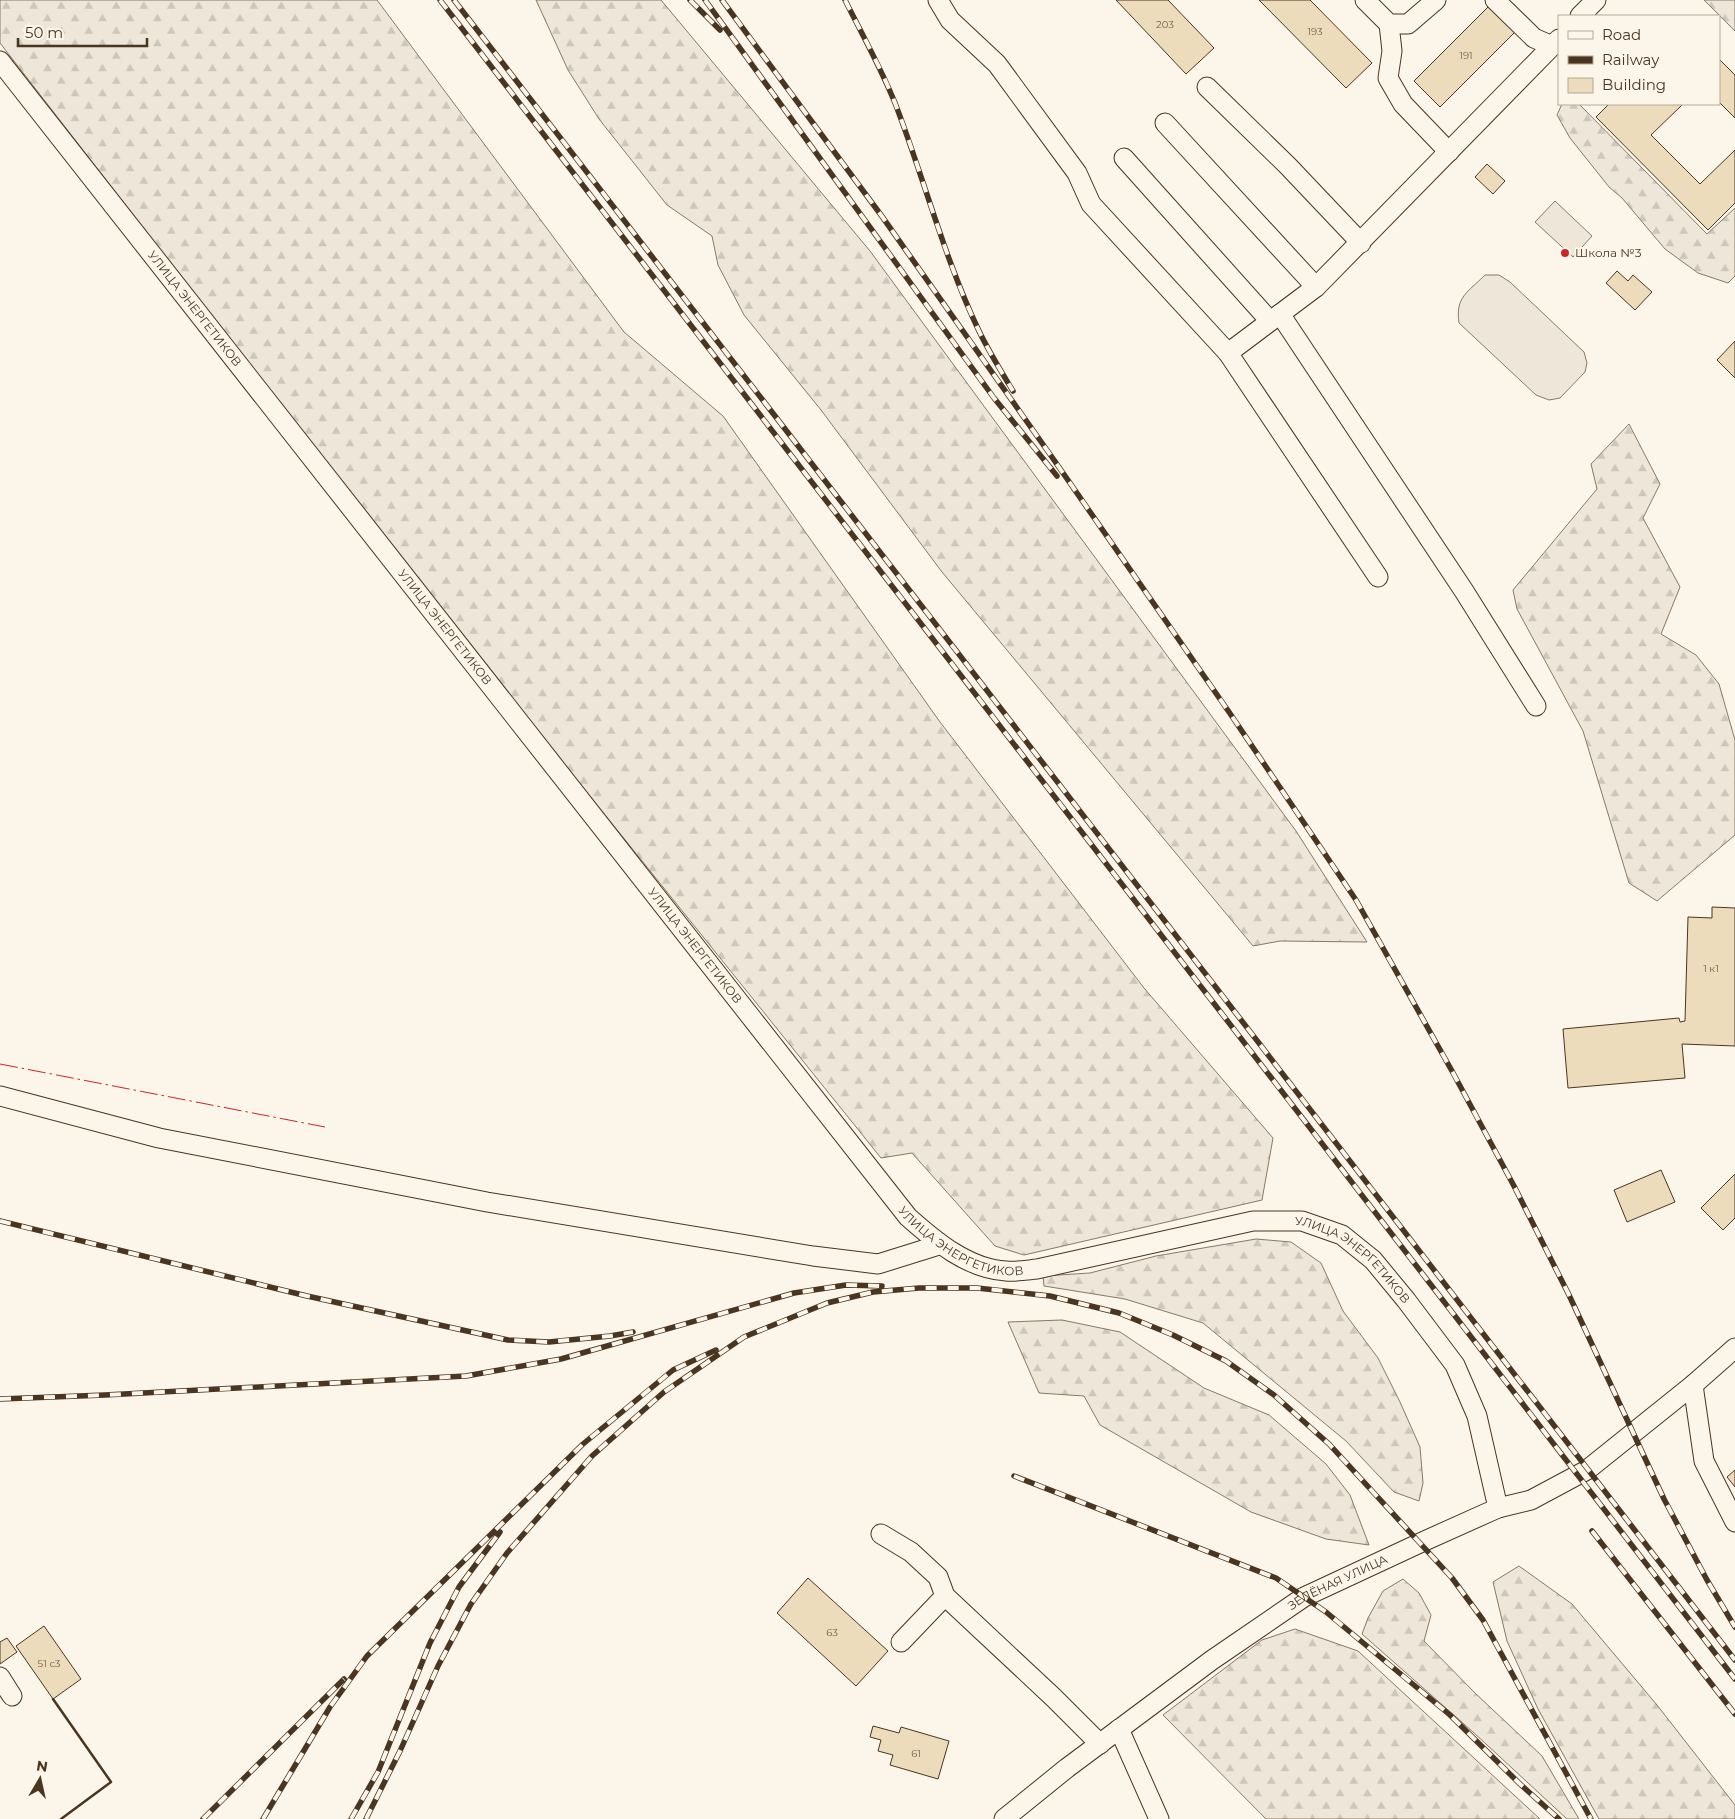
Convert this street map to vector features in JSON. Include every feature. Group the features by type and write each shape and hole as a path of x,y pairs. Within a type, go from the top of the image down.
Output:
{"street":[{"path":"938,0 950,20 997,64 1077,172 1091,204 1228,353 1378,577"},
{"path":"1365,0 1389,24 1392,51 1388,78 1403,104 1449,152"},
{"path":"1389,24 1408,24 1436,0"},
{"path":"1495,0 1534,38 1555,42"},
{"path":"1581,15 1596,0"},
{"path":"1228,353 1316,287 1555,42"},
{"name":"УЛИЦА ЭНЕРГЕТИКОВ","path":"0,61 908,1217 939,1245 983,1268 1006,1272 1037,1269 1253,1221 1302,1221 1342,1235 1373,1260 1455,1365 1477,1416 1498,1508"},
{"path":"1208,87 1288,166 1361,243"},
{"path":"1165,123 1316,287"},
{"path":"1124,158 1275,317 1464,591 1536,706"},
{"path":"0,1096 159,1138 487,1202 813,1256 878,1264 939,1245"},
{"name":"ЗЕЛЁНАЯ УЛИЦА","path":"1004,1819 1067,1768 1212,1660 1304,1597 1420,1542 1498,1508 1532,1500 1588,1470 1735,1348"},
{"path":"1692,1385 1704,1461 1735,1522"},
{"path":"881,1534 911,1552 938,1577 945,1596 1054,1698 1100,1744"},
{"path":"900,1642 945,1596"},
{"path":"0,1677 12,1696"},
{"path":"1119,1729 1159,1819"}],"green space":[{"path":"0,0 377,0 624,332 723,416 940,722 1144,988 1273,1138 1262,1200 1024,1255 995,1246 912,1153 881,1158 412,575 0,43"},
{"path":"536,0 661,0 870,251 1296,831 1367,942 1280,941 1253,946 942,572 821,410 744,315 718,265 712,236 667,205 599,119 568,70"},
{"path":"1704,0 1735,0 1735,31 1720,15"},
{"path":"1562,105 1580,105 1707,234 1735,208 1735,276 1728,283 1698,273 1665,249 1622,198 1609,187 1570,138 1557,115"},
{"path":"1555,201 1592,236 1573,257 1535,222"},
{"path":"1485,275 1499,275 1510,282 1584,352 1587,363 1585,372 1560,398 1549,400 1536,395 1459,323 1458,314 1461,301 1468,291"},
{"path":"1629,424 1660,484 1643,518 1680,587 1661,634 1696,655 1719,684 1735,740 1735,835 1657,901 1629,883 1583,731 1517,609 1513,590 1597,489 1591,464"},
{"path":"1256,1239 1291,1242 1321,1263 1343,1311 1378,1358 1420,1447 1423,1483 1419,1501 1394,1492 1346,1441 1203,1323 1125,1299 1044,1286 1043,1276 1090,1273 1156,1256"},
{"path":"1062,1320 1120,1332 1204,1388 1269,1415 1326,1464 1350,1495 1369,1545 1326,1539 1251,1512 1100,1425 1084,1396 1039,1393 1008,1322"},
{"path":"1519,1566 1572,1604 1657,1705 1735,1805 1735,1819 1599,1819 1538,1709 1507,1641 1493,1582"},
{"path":"1403,1579 1419,1593 1431,1615 1424,1641 1475,1693 1542,1756 1579,1819 1567,1819 1473,1732 1362,1634 1368,1618 1383,1591"},
{"path":"1295,1629 1358,1651 1540,1819 1266,1819 1163,1715 1262,1640"}],"building":[{"path":"1116,0 1168,0 1214,48 1186,74"},
{"path":"1259,0 1310,0 1372,63 1346,88"},
{"path":"1491,4 1517,30 1440,107 1414,81"},
{"path":"1720,60 1735,75 1735,118 1720,103"},
{"path":"1608,105 1682,105 1651,135 1700,184 1735,150 1735,203 1708,230 1596,117"},
{"path":"1487,164 1505,181 1493,194 1475,177"},
{"path":"1617,271 1628,281 1633,275 1652,292 1635,310 1606,283"},
{"path":"1735,341 1735,378 1717,360"},
{"path":"1712,907 1735,908 1735,1046 1682,1044 1685,1078 1568,1088 1563,1029 1679,1018 1680,1022 1685,1021 1688,917 1712,918"},
{"path":"1661,1170 1675,1202 1627,1222 1614,1190"},
{"path":"1735,1174 1735,1218 1723,1230 1701,1208"},
{"path":"1735,1470 1735,1487 1727,1477"},
{"path":"808,1578 888,1651 856,1686 777,1613"},
{"path":"44,1626 81,1679 53,1699 16,1646"},
{"path":"7,1638 17,1652 0,1664 0,1642"},
{"path":"873,1726 899,1733 901,1727 949,1741 938,1779 890,1765 893,1755 878,1751 881,1740 870,1737"}],"railway":[{"path":"440,0 1735,1679"},
{"path":"454,0 1735,1660"},
{"path":"690,0 720,30"},
{"path":"705,0 994,398 1057,476"},
{"path":"722,0 881,215 1054,460 1229,712 1356,900 1514,1186 1569,1295 1664,1499 1707,1580 1735,1627"},
{"path":"845,0 878,64 895,103 955,275 979,331 1013,391"},
{"path":"0,1221 307,1296 508,1340 549,1342 633,1332"},
{"path":"0,1399 466,1376 561,1359 794,1293 846,1285 882,1286"},
{"path":"366,1819 400,1751 438,1666 471,1604 507,1553 592,1456 664,1392 744,1337 827,1303 873,1292 919,1288 977,1288 1050,1296 1119,1313 1173,1335 1226,1361 1274,1395 1329,1444 1452,1578 1483,1620 1591,1819"},
{"path":"263,1819 330,1707 367,1656 583,1444 673,1370 716,1350"},
{"path":"1014,1476 1276,1578 1326,1612 1450,1715 1520,1784 1559,1819"},
{"path":"1592,1531 1735,1714"},
{"path":"351,1819 378,1772 430,1643 459,1587 500,1532"},
{"path":"203,1819 344,1679"}],"wall":[{"path":"53,1699 111,1782 61,1819"}],"power":[{"path":"0,1064 325,1127"}],"place":[{"name":"Школа №3","path":"1565,253"}]}
